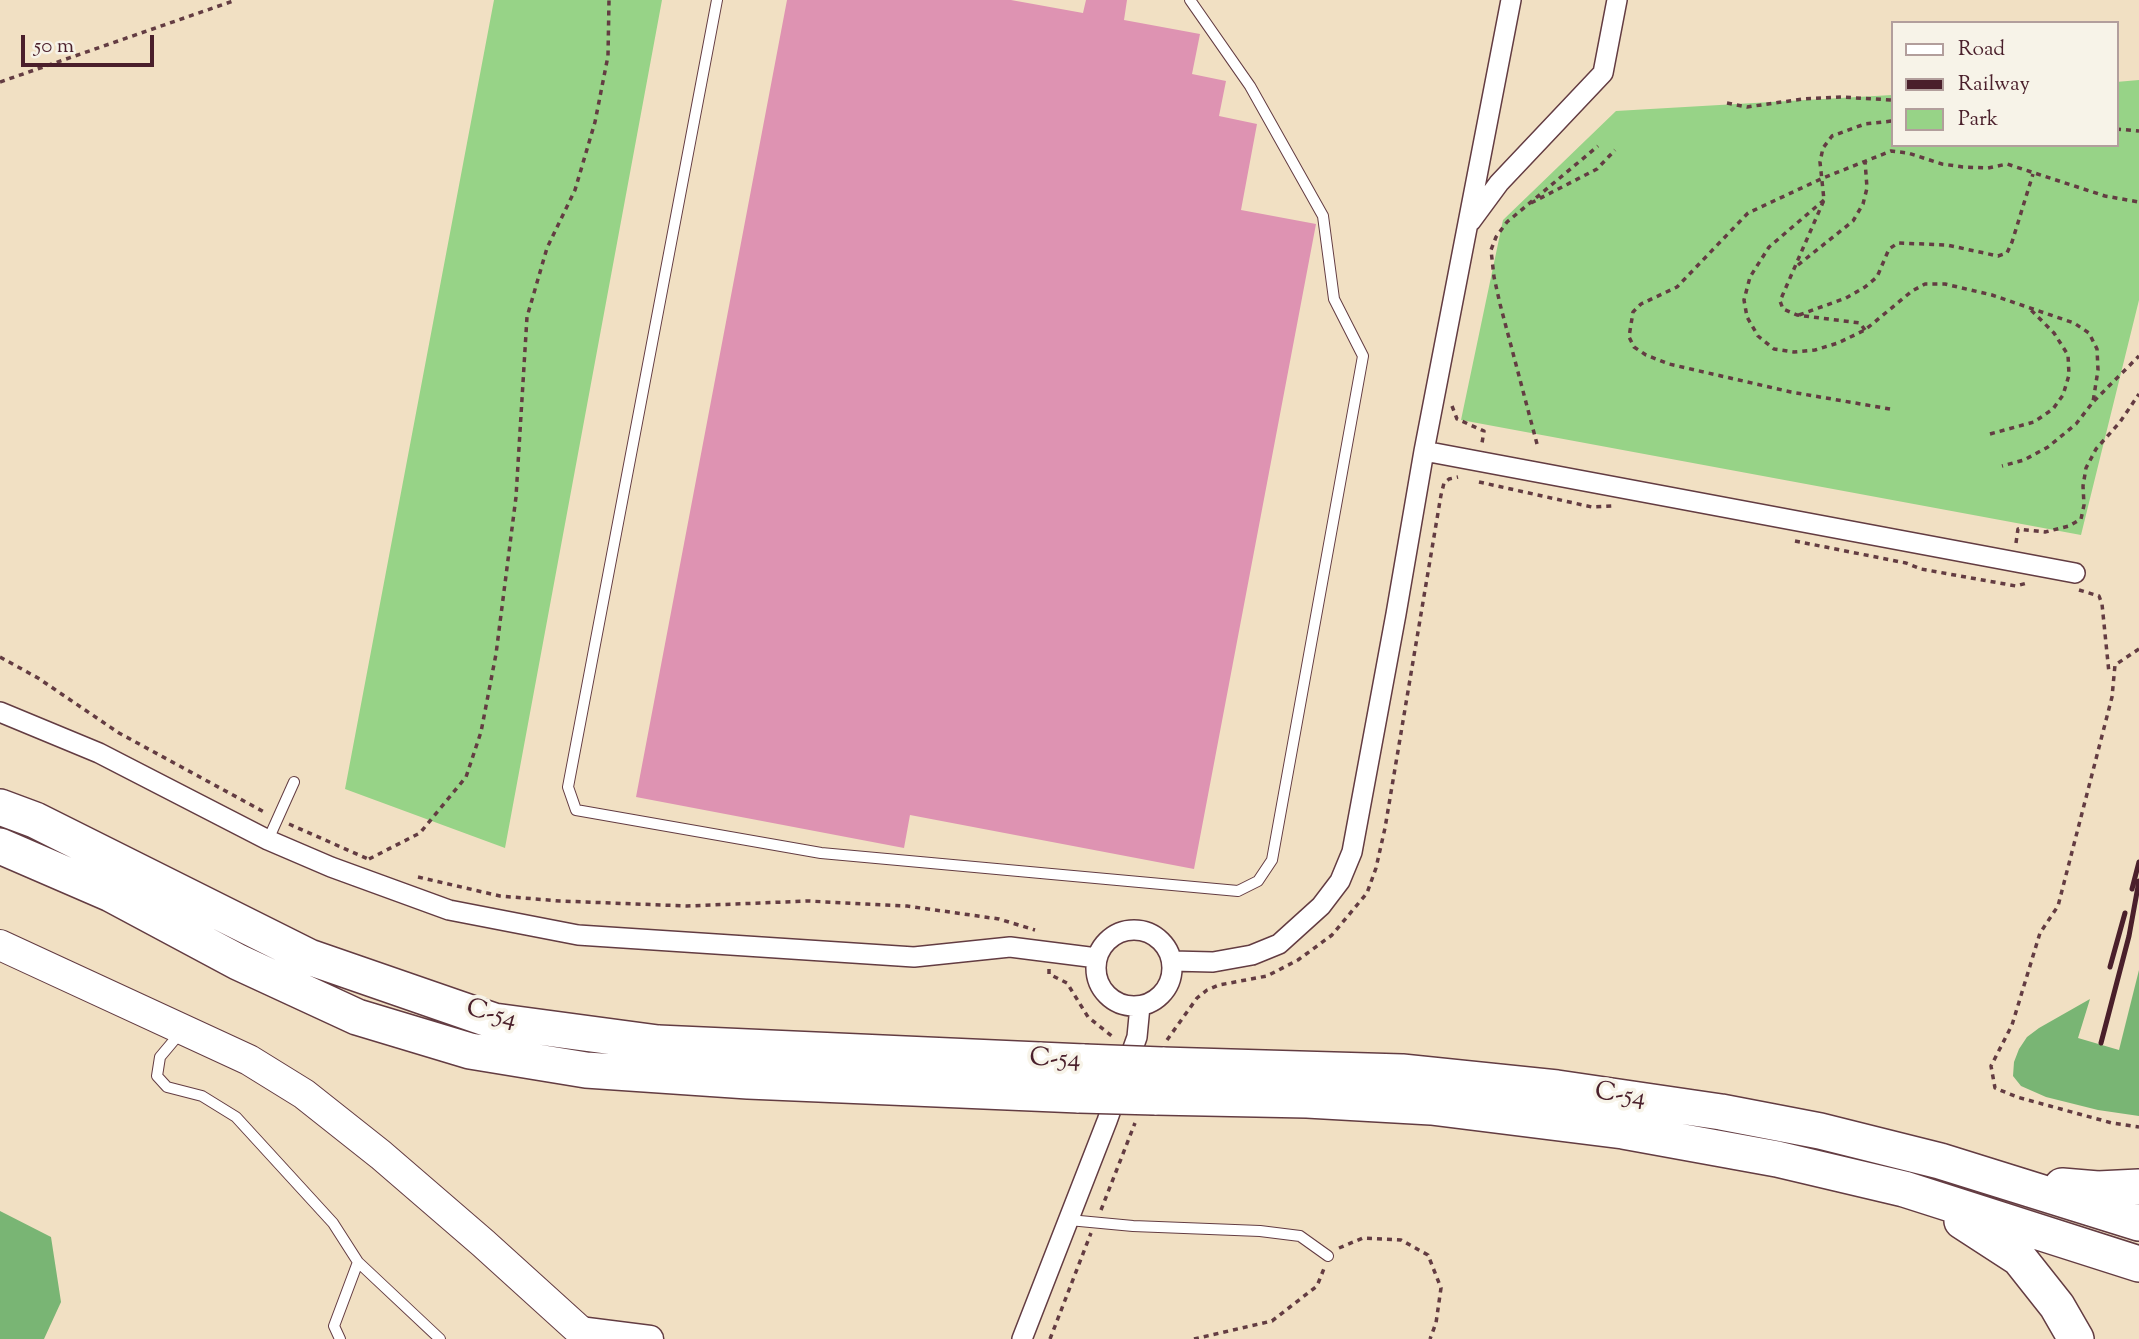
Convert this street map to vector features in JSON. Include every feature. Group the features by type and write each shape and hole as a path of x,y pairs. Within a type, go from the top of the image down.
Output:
{"highway":[{"name":"C-54","path":"0,807 35,820 309,957 495,1021 658,1043 1082,1079 1154,1082 1307,1100 1431,1107 1623,1131 1777,1159 1904,1189 2139,1264"},
{"name":"C-54","path":"0,846 111,894 238,962 357,1017 470,1051 586,1070 748,1081 1082,1079"},
{"name":"C-54","path":"1154,1082 1402,1072 1557,1087 1721,1112 1820,1131 1940,1161 2139,1223"},
{"path":"2006,1182 2098,1189 2139,1187"},
{"path":"1904,1189 1956,1217 2019,1258 2057,1306 2076,1339"}],"main road":[{"path":"0,945 249,1060 304,1094 382,1155 584,1335 650,1339"}],"street":[{"path":"1172,961 1213,961 1252,956 1279,944 1321,906 1340,881 1352,852 1424,451 1511,0"},
{"path":"1468,224 1499,183 1603,74 1617,0"},
{"path":"1424,451 2072,580"},
{"path":"0,712 99,753 268,839 331,867 449,910 578,935 914,957 1010,947 1097,958"},
{"path":"1122,931 1148,932 1168,949 1172,961 1172,973 1161,995 1140,1006 1127,1006 1115,1001 1105,993 1096,971 1097,958 1102,947 1111,937 1122,931"},
{"path":"1022,1339 1138,1037 1140,1006"}],"lane":[{"path":"717,0 568,787 576,810 821,853 1238,891 1258,881 1272,860 1363,355 1334,299 1323,216 1250,86 1190,0"},
{"path":"268,839 294,782"},
{"path":"183,1029 160,1057 157,1076 167,1087 202,1096 236,1117 332,1223 358,1262 440,1339"},
{"path":"1069,1220 1133,1226 1260,1231 1300,1236 1328,1256"},
{"path":"340,1339 334,1326 358,1262"}],"path":[{"path":"0,82 236,0"},
{"path":"376,854 420,833 466,777 481,732 496,653 516,497 527,317 547,248 575,190 596,122 608,56 610,0"},
{"path":"1727,103 1746,107 1841,97 1890,100"},
{"path":"1865,330 1860,323 1797,315 1783,309 1780,300 1824,200 1820,162 1824,148 1832,136 1865,124 1890,121"},
{"path":"2118,129 2139,131"},
{"path":"1537,444 1500,304 1491,250 1496,237 1507,222 1598,146"},
{"path":"1523,207 1597,169 1615,150"},
{"path":"1890,409 1791,392 1669,364 1634,347 1629,337 1633,312 1641,304 1677,287 1748,213 1822,178 1891,151 1908,153 1942,164 1988,168 2007,164 2105,196 2139,202"},
{"path":"1796,266 1853,221 1863,204 1867,188 1865,161"},
{"path":"1797,315 1846,298 1865,288 1877,277 1889,249 1898,243 1947,245 1998,256 2007,253 2033,174"},
{"path":"1824,200 1769,247 1750,277 1744,299 1747,317 1758,337 1774,349 1794,352 1815,350 1865,330 1912,291 1925,284 1970,288 2074,323 2089,333 2097,349 2098,370 2092,402"},
{"path":"1990,434 2034,422 2053,409 2063,395 2069,374 2068,355 2054,333 2029,308"},
{"path":"2002,466 2024,460 2048,447 2076,424 2092,402 2139,356"},
{"path":"2016,543 2018,529 2045,532 2068,526 2081,519 2086,468 2096,449 2120,422 2139,394"},
{"path":"1451,400 1457,419 1484,431"},
{"path":"1050,1339 1174,1027 1206,990 1267,976 1298,960 1332,935 1367,893 1385,828 1444,483 1458,477 1468,479"},
{"path":"1477,481 1591,507 1615,506"},
{"path":"1787,540 1948,574 2016,586 2028,583"},
{"path":"2072,580 2099,596 2109,673"},
{"path":"2139,649 2115,665 2112,697 2058,906 2040,933 2012,1025 1991,1066 1995,1088 2088,1116 2139,1127"},
{"path":"0,657 38,678 119,733 277,819 378,863"},
{"path":"409,875 500,896 573,902 687,906 808,901 907,906 999,919 1042,933"},
{"path":"1049,974 1067,984 1088,1017 1102,1028"},
{"path":"1194,1339 1272,1321 1317,1286 1330,1251 1363,1238 1401,1240 1428,1255 1441,1288 1436,1323 1430,1339"}],"green space":[{"path":"494,0 662,0 505,848 345,789"},
{"path":"2139,80 2139,300 2081,535 1461,420 1503,220 1616,111 1890,95 1890,147 2118,147 2118,82"},
{"path":"2139,970 2139,1116 2098,1110 2046,1097 2021,1086 2013,1076 2014,1062 2027,1037 2090,999 2078,1038 2119,1050"},
{"path":"0,1211 51,1237 61,1302 44,1339 0,1339"}],"building":[{"path":"787,0 1011,0 1083,13 1086,0 1127,0 1124,20 1200,34 1192,74 1226,81 1219,116 1257,124 1241,210 1316,224 1194,869 910,815 904,848 636,797"}],"railway":[{"path":"2132,889 2139,862"},
{"path":"2101,1043 2129,936 2139,881"},
{"path":"2110,967 2125,913"}]}
